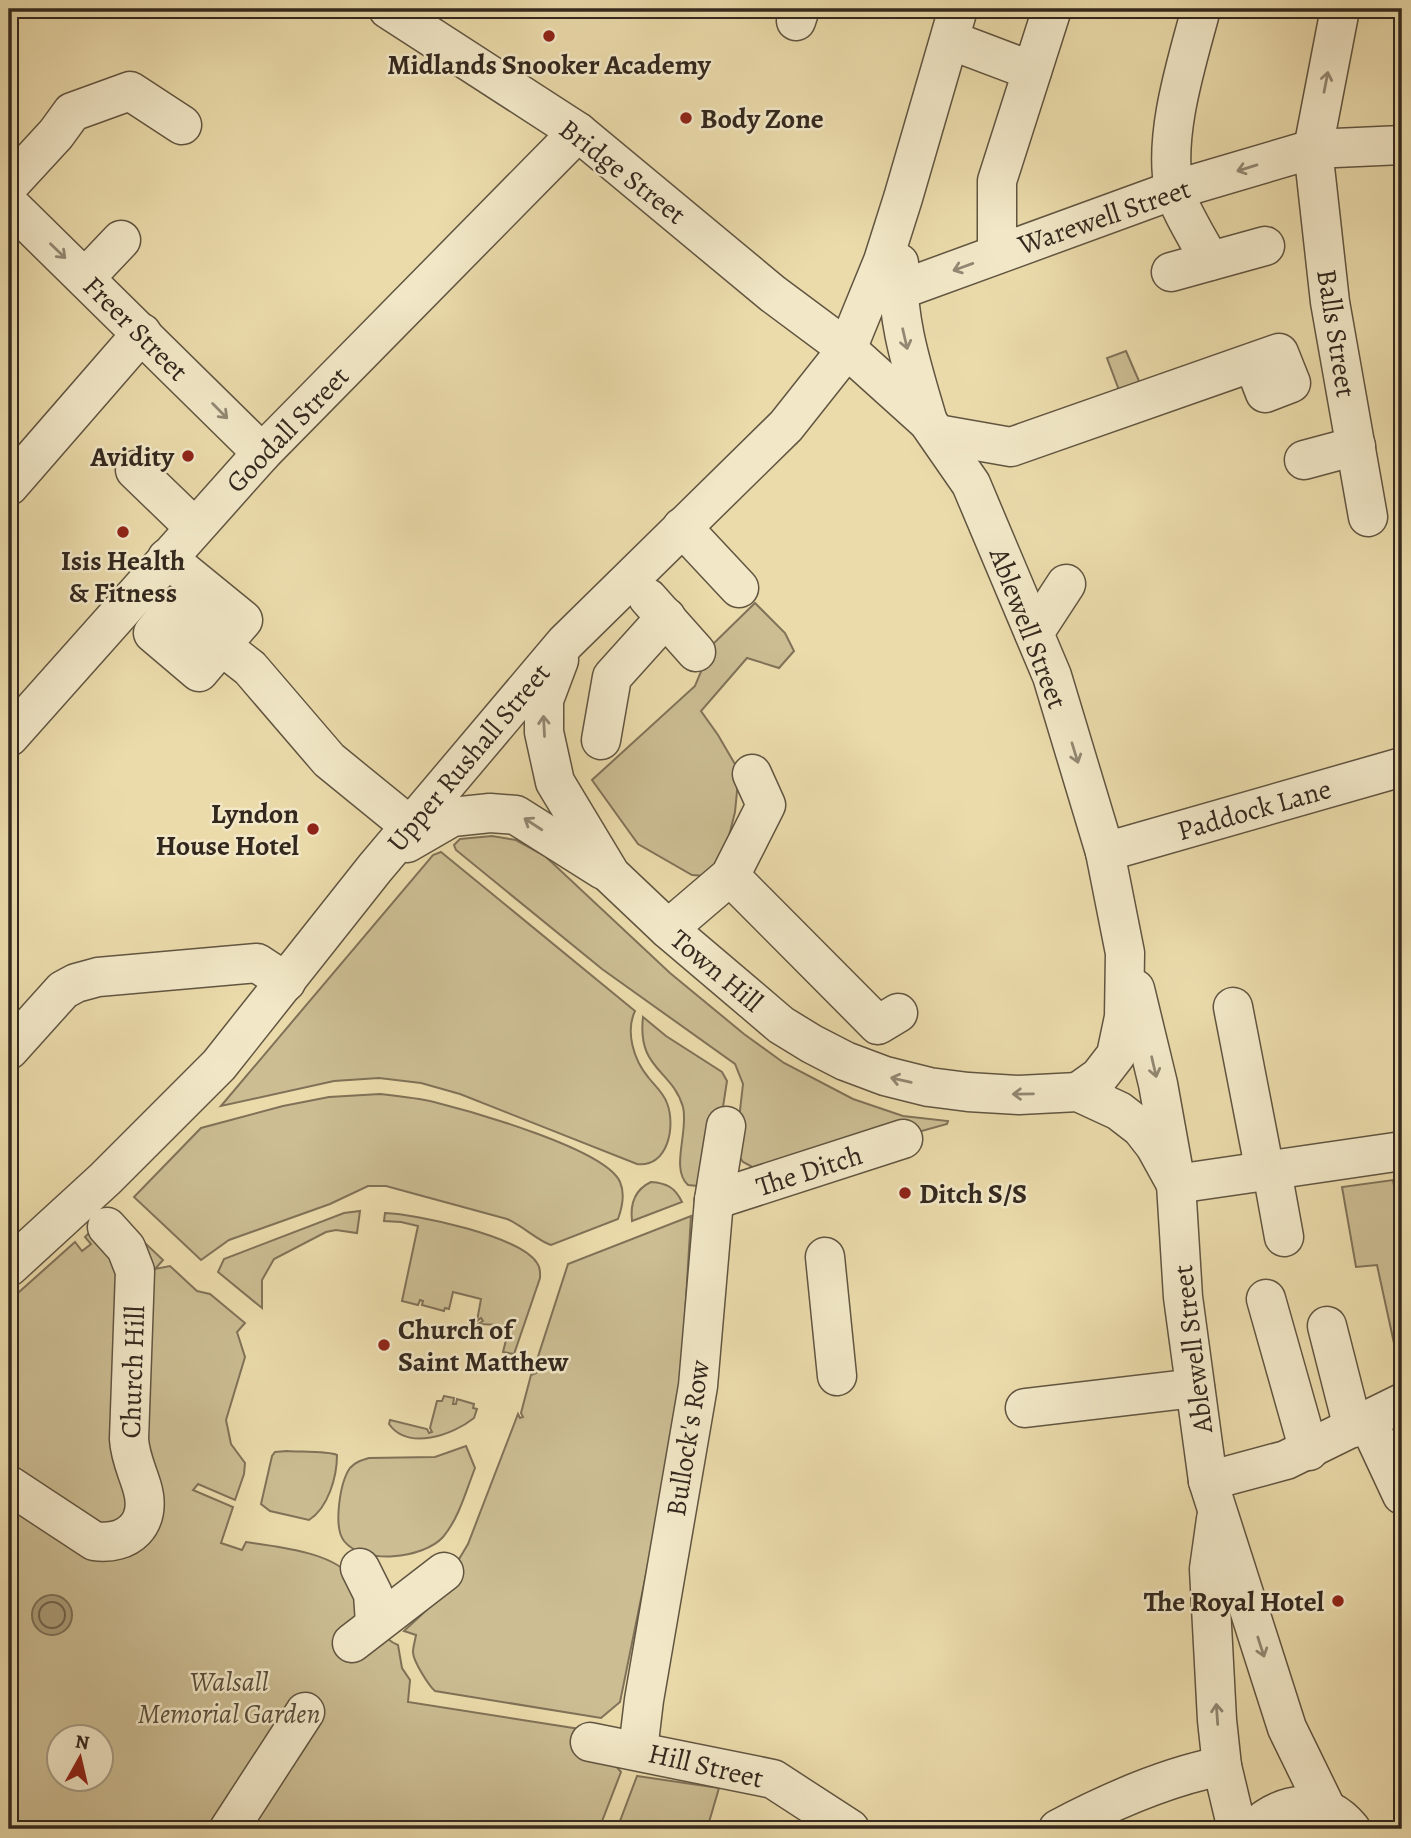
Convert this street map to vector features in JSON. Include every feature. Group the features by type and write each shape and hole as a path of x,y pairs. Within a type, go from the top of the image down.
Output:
{"street":[{"name":"Bridge Street","path":"388,9 578,132 773,294 846,349"},
{"path":"998,254 997,181 1052,9"},
{"path":"1201,9 1178,94 1172,142 1174,190 1210,261"},
{"name":"Balls Street","path":"1340,9 1312,149 1330,302 1368,517"},
{"path":"1032,71 954,24 903,198 897,287 909,355 932,428 1011,447 1253,362"},
{"path":"9,185 56,134 72,112 130,91 182,125"},
{"name":"Goodall Street","path":"9,737 262,453 578,132"},
{"name":"Warewell Street","path":"897,287 911,286 1174,190 1312,149 1402,145"},
{"name":"Upper Rushall Street","path":"9,1267 104,1179 219,1065 374,868 565,643 786,426 846,349 883,261 903,198"},
{"name":"Freer Street","path":"17,223 85,278 262,453"},
{"path":"85,278 121,240"},
{"path":"1171,272 1265,246"},
{"path":"9,486 142,332"},
{"name":"Ablewell Street","path":"846,349 932,428 971,484 1052,677 1105,852 1125,953 1158,1084 1176,1184 1183,1297 1213,1497 1287,1728 1339,1819"},
{"path":"1304,460 1356,446"},
{"path":"135,470 194,527"},
{"path":"682,527 739,588"},
{"path":"167,558 243,620 222,646 250,668 329,760 410,826"},
{"path":"629,579 696,652"},
{"path":"1034,633 1066,584"},
{"path":"601,740 612,677 666,617"},
{"name":"Town Hill","path":"565,643 544,700 544,732 555,782 611,876 668,929 781,1025 845,1061 884,1076 929,1087 1020,1095 1078,1092"},
{"name":"Paddock Lane","path":"1105,852 1402,766"},
{"path":"668,929 730,876 765,805 752,774"},
{"path":"374,868 417,836 452,817 490,813 519,815 611,876"},
{"path":"730,876 878,1025 898,1013"},
{"name":"Ablewell Street","path":"1125,953 1124,1017 1116,1055 1099,1077 1078,1092 1119,1111 1141,1128 1155,1146 1176,1184"},
{"path":"10,1046 63,990 97,977 257,963 286,982"},
{"path":"1233,1007 1284,1237"},
{"name":"Bullock's Row","path":"638,1750 644,1700 698,1386 714,1200 726,1126"},
{"name":"The Ditch","path":"714,1200 903,1139"},
{"path":"1176,1184 1402,1151"},
{"name":"Church Hill","path":"9,1485 93,1541 106,1542 125,1538 136,1530 140,1522 144,1497 133,1465 129,1439 135,1271 126,1248 107,1227"},
{"path":"825,1257 837,1376"},
{"path":"1266,1299 1309,1451"},
{"path":"1328,1326 1360,1424 1402,1495"},
{"path":"1025,1408 1195,1388"},
{"path":"1213,1497 1402,1403"},
{"name":"Ablewell Street","path":"1213,1497 1209,1569 1222,1766 1237,1829"},
{"path":"360,1568 373,1594 363,1633 443,1572"},
{"path":"229,1829 305,1712"},
{"name":"Hill Street","path":"590,1742 773,1779 850,1829"},
{"path":"1058,1829 1090,1812 1192,1772 1222,1766"},
{"path":"1253,1829 1276,1812 1306,1805 1339,1819"}],"green space":[{"path":"1126,351 1145,395 1119,390 1107,358"},
{"path":"755,603 785,633 794,651 779,668 747,658 701,711 739,771 735,812 723,860 705,876 692,875 638,844 592,780 695,686 712,645"},
{"path":"492,836 516,840 545,856 670,973 784,1063 853,1099 903,1116 948,1121 947,1124 756,1169 743,1162 738,1155 737,1137 743,1084 735,1064 602,969 456,850 454,845 460,839"},
{"path":"441,852 635,1011 631,1028 632,1046 643,1070 663,1096 670,1112 667,1144 656,1159 637,1164 460,1094 421,1083 379,1078 334,1081 221,1106 433,855"},
{"path":"643,1017 666,1036 722,1072 727,1081 723,1107 717,1121 708,1187 688,1185 683,1178 680,1160 684,1127 683,1107 678,1094 650,1059 645,1048"},
{"path":"380,1094 428,1101 476,1114 535,1133 590,1157 609,1169 620,1182 622,1200 618,1219 551,1245 507,1219 386,1186 368,1186 330,1204 229,1240 201,1260 134,1197 201,1128 329,1097"},
{"path":"1393,1180 1398,1208 1402,1208 1402,1364 1399,1366 1377,1265 1356,1267 1342,1187"},
{"path":"651,1182 670,1187 682,1202 632,1221 634,1198"},
{"name":"Walsall Memorial Garden","path":"111,1211 163,1260 155,1269 170,1266 197,1291 210,1294 245,1323 237,1332 245,1357 226,1420 231,1444 245,1463 244,1474 235,1500 198,1484 193,1490 233,1507 221,1543 242,1550 246,1542 285,1548 315,1555 340,1566 353,1582 375,1624 389,1640 398,1645 402,1668 410,1680 408,1702 586,1730 621,1772 599,1829 9,1829 9,1301 75,1242 82,1251 91,1244 85,1237"},
{"path":"360,1211 357,1233 336,1230 326,1232 274,1259 262,1280 262,1308 218,1272 224,1259 344,1213"},
{"path":"385,1213 419,1217 466,1228 510,1244 527,1253 537,1263 540,1278 514,1354 503,1352 508,1332 496,1330 501,1328 499,1325 478,1324 483,1321 481,1318 477,1321 481,1299 453,1292 449,1309 445,1308 444,1311 422,1305 423,1301 420,1300 418,1305 402,1301 418,1226 384,1221"},
{"path":"691,1216 681,1382 666,1476 620,1702 601,1718 435,1691 414,1656 416,1635 404,1631 448,1590 443,1586 468,1544 518,1414 520,1418 523,1417 521,1413 531,1375 536,1373 534,1369 568,1264"},
{"path":"444,1396 454,1398 453,1404 456,1404 457,1399 474,1404 473,1408 477,1409 474,1418 455,1430 431,1438 407,1437 389,1424 390,1420 432,1432 430,1428 437,1401 442,1401"},
{"path":"466,1446 475,1468 462,1504 443,1537 422,1550 393,1556 365,1554 344,1541 339,1526 339,1504 346,1475 354,1464 369,1458 435,1457"},
{"path":"275,1452 337,1455 330,1491 316,1515 309,1520 270,1511 261,1504 272,1456"},
{"path":"637,1776 719,1788 707,1829 617,1829"}],"water":[{"path":"52,1595 60,1596 66,1601 71,1607 71,1623 66,1629 60,1634 52,1635 44,1634 38,1629 33,1623 32,1615 33,1607 38,1601 44,1596"}],"place":[{"name":"Midlands Snooker Academy","path":"549,36"},
{"name":"Body Zone","path":"686,118"},
{"name":"Avidity","path":"188,456"},
{"name":"Isis Health & Fitness","path":"123,532"},
{"name":"Lyndon House Hotel","path":"313,829"},
{"name":"Ditch S/S","path":"905,1193"},
{"name":"Church of Saint Matthew","path":"384,1345"},
{"name":"The Royal Hotel","path":"1338,1601"}]}
